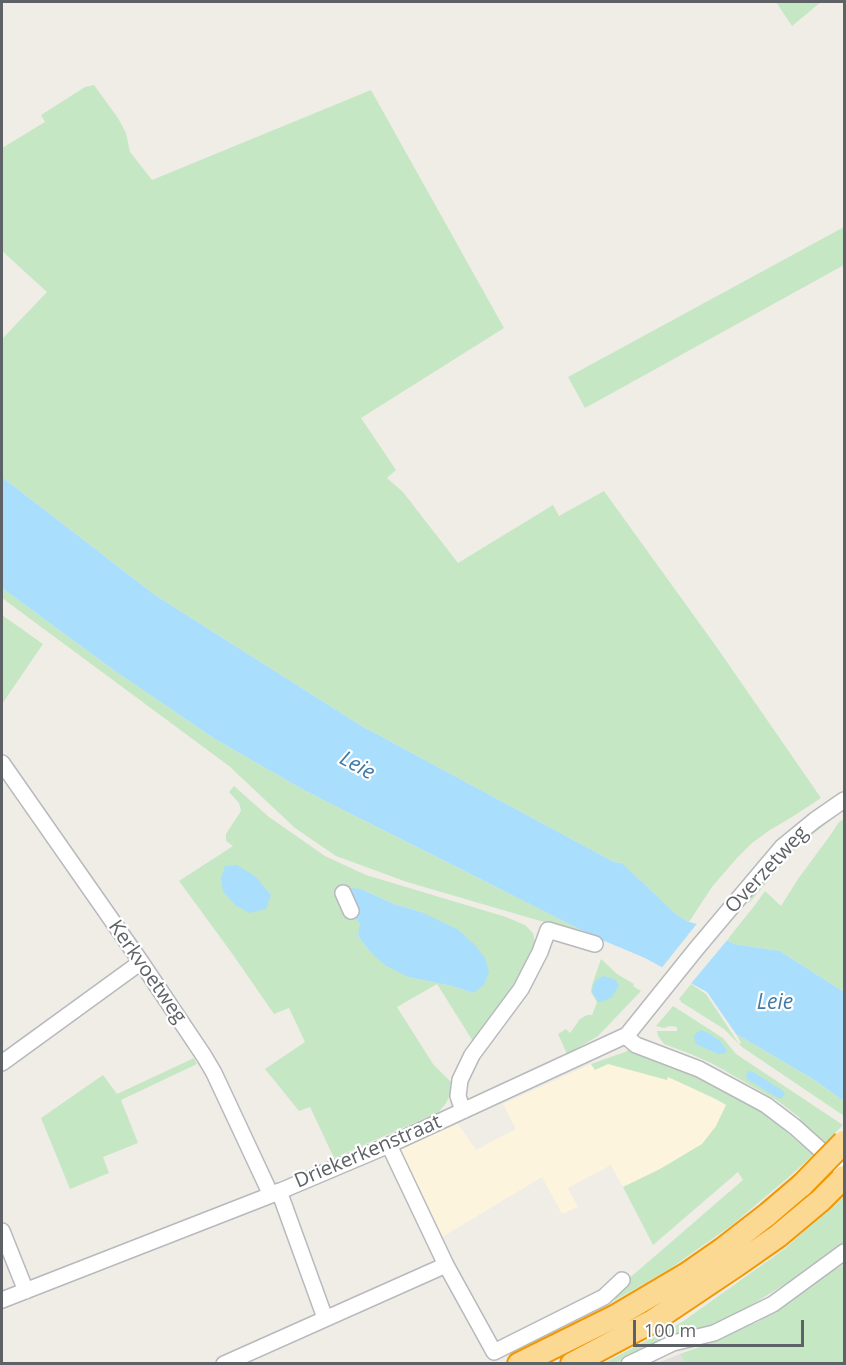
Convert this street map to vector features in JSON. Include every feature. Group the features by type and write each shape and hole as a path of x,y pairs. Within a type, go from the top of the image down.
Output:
{"highway":[{"path":"519,1364 616,1316 687,1274 768,1214 802,1185 844,1142"},
{"path":"572,1364 653,1322 778,1236 821,1200 844,1177"}],"street":[{"name":"Kerkvoetweg","path":"2,763 141,962 214,1073 275,1193 325,1318"},
{"name":"Overzetweg","path":"697,948 782,847 814,820 844,800"},
{"path":"343,893 351,911"},
{"path":"463,1111 458,1096 459,1080 472,1055 521,988 540,952 548,930 595,944"},
{"name":"Driekerkenstraat","path":"2,1300 275,1193 389,1145 627,1035 697,948"},
{"path":"3,1060 141,962"},
{"path":"627,1035 636,1044 699,1070 766,1105 795,1127 844,1171"},
{"path":"389,1145 446,1265 494,1352 604,1297 622,1280"},
{"path":"2,1231 26,1291"},
{"path":"629,1364 673,1343 714,1333 773,1304 844,1252"},
{"path":"224,1364 446,1265"}],"shaded area":[{"path":"591,1064 595,1070 608,1064 667,1080 668,1076 726,1105 716,1126 702,1144 660,1169 623,1187 611,1165 568,1188 578,1207 562,1214 542,1177 439,1239 395,1150 458,1124 476,1150 516,1129 503,1104"},
{"path":"680,1354 685,1363 655,1364"}],"green space":[{"path":"776,2 821,2 792,26"},
{"path":"94,85 118,118 126,133 130,152 152,180 371,90 504,328 361,418 396,470 387,478 403,492 458,563 553,505 559,516 604,491 718,649 821,798 752,843 712,887 689,922 677,915 622,863 614,862 360,725 155,595 2,477 2,339 47,292 2,251 2,148 45,122 41,115 85,87"},
{"path":"844,227 844,265 585,408 568,377"},
{"path":"2,588 115,671 215,739 302,789 595,937 407,882 336,856 295,828 229,766 2,598"},
{"path":"2,615 43,644 2,704"},
{"path":"234,786 269,817 325,856 366,875 506,917 525,925 533,933 534,949 523,972 474,1043 437,984 397,1007 433,1064 454,1087 439,1112 334,1158 310,1107 299,1111 265,1069 305,1042 289,1008 274,1014 179,881 233,846 226,841 226,834 241,811 239,803 229,792","holes":["350,889 361,889 394,904 421,912 473,993 408,977 370,952 358,936 361,923 350,912"]},
{"path":"844,807 844,810 800,844 749,903 746,900 782,856 799,840"},
{"path":"844,819 844,992 780,951 734,944 727,940 765,891 781,906 839,822"},
{"path":"601,959 641,991 598,1036 567,1054 558,1034 566,1029 570,1033 580,1019 592,1015 597,1002 591,992 592,985"},
{"path":"691,984 706,994 739,1044 724,1029 681,1002 679,999"},
{"path":"673,1006 723,1038 736,1054 843,1125 825,1143 802,1126 800,1118 778,1101 713,1064 664,1044 657,1031 677,1031 677,1027 656,1026"},
{"path":"736,1034 813,1079 844,1101 844,1116 742,1047 739,1044 741,1043"},
{"path":"632,1047 680,1066 753,1103 813,1155 732,1225 668,1270 614,1301 626,1281 743,1180 738,1172 653,1245 623,1187 660,1169 702,1144 716,1126 726,1105 668,1077 667,1080 608,1064 595,1070 591,1064 625,1052"},
{"path":"194,1058 197,1064 121,1100 138,1143 103,1157 109,1173 70,1189 41,1118 103,1075 117,1094"},
{"path":"844,1196 844,1246 827,1258 737,1314 615,1363 602,1364 682,1322 783,1250"},
{"path":"844,1264 844,1363 685,1363 680,1354 719,1340 758,1322 785,1301"}],"water":[{"name":"Leie","path":"2,477 155,595 360,725 614,862 622,863 677,915 689,922 734,944 780,951 844,992 844,1101 813,1079 736,1034 707,992 645,958 595,937 302,789 215,739 115,671 2,588"},
{"path":"237,865 256,877 271,895 266,909 250,913 235,905 223,891 221,878 225,866"},
{"path":"350,888 361,889 394,904 421,912 457,929 475,945 485,958 489,972 484,985 473,993 408,977 385,965 370,952 358,936 360,923 350,912 342,893"},
{"path":"604,976 616,980 619,986 611,998 598,1002 592,992 593,986 596,980"},
{"path":"701,1030 720,1041 727,1051 724,1054 718,1054 696,1044 694,1037"},
{"path":"748,1071 782,1090 785,1094 782,1098 778,1098 747,1079"}],"pier":[{"path":"699,921 729,938 689,986 660,970"}]}
